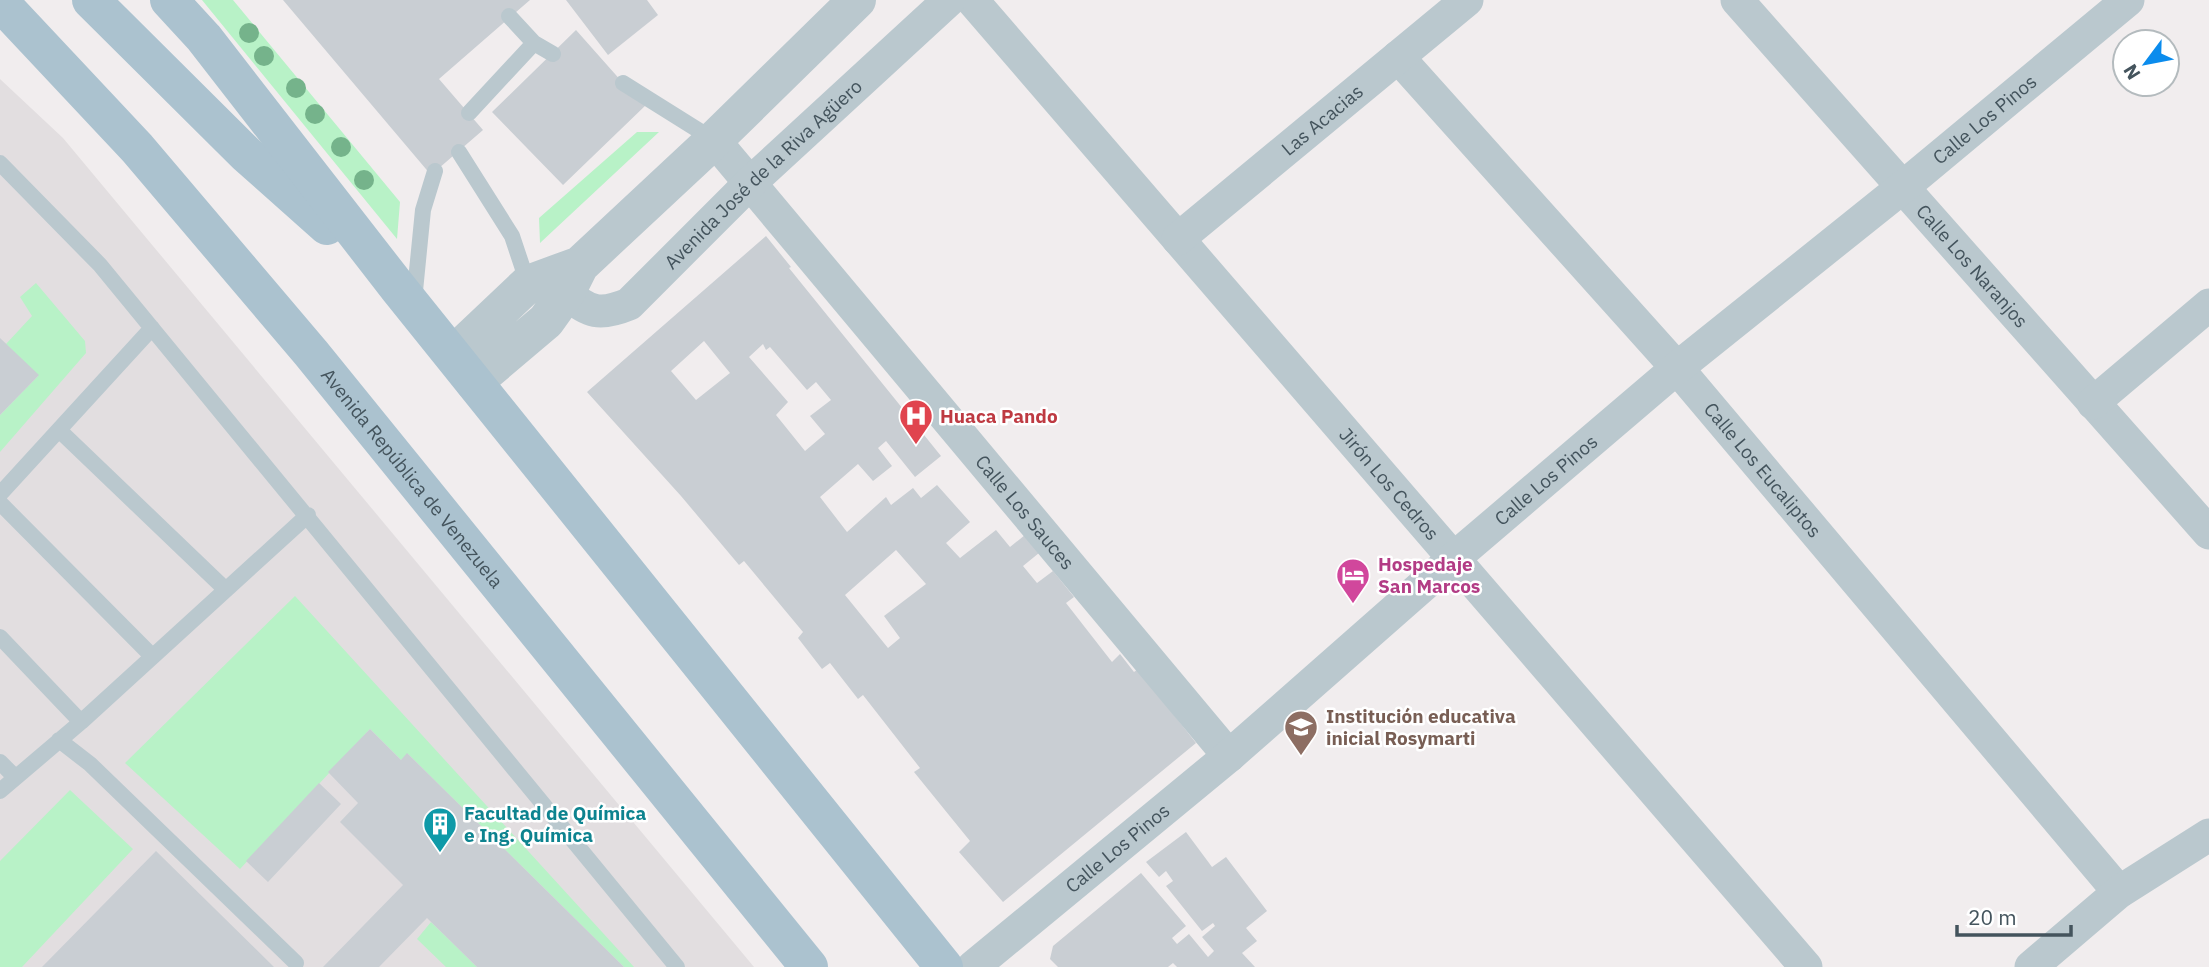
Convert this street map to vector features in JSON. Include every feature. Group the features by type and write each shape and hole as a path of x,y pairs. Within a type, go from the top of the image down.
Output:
{"main road":[{"path":"91,0 246,154 406,298"},
{"path":"169,0 204,38 406,298 944,967"},
{"name":"Avenida República de Venezuela","path":"0,2 137,148 311,353 809,967"}],"street":[{"name":"Avenida José de la Riva Agüero","path":"573,279 589,310 610,312 629,304 750,183 949,0"},
{"name":"Jirón Los Cedros","path":"972,0 1806,967"},
{"name":"Las Acacias","path":"1178,239 1468,0"},
{"name":"Calle Los Naranjos","path":"1737,0 2209,533"},
{"name":"Calle Los Pinos","path":"973,967 1229,756 1453,559 1677,368 1903,187 2128,0"},
{"path":"464,368 546,321 573,279 714,140 846,4"},
{"name":"Calle Los Eucaliptos","path":"1398,57 1677,368 2119,892"},
{"name":"Calle Los Sauces","path":"714,140 1229,756"},
{"path":"464,368 528,284 535,279 573,279"},
{"path":"2093,403 2209,305"},
{"path":"2031,967 2119,892 2209,835"}],"lane":[{"path":"509,16 534,43 553,54"},
{"path":"469,113 534,43"},
{"path":"623,83 714,140"},
{"path":"459,152 512,236 528,284"},
{"path":"0,163 100,264 677,967"},
{"path":"406,298 423,210 435,171"},
{"path":"0,494 152,328"},
{"path":"58,430 225,589"},
{"path":"0,503 152,656"},
{"path":"0,791 81,722 308,515"},
{"path":"0,637 81,722"},
{"path":"59,740 90,764 296,963"},
{"path":"0,762 15,777"}],"shaded area":[{"path":"0,79 63,138 754,967 0,967"}],"green space":[{"path":"202,0 233,0 400,202 397,239"},
{"path":"637,132 659,132 540,243 539,218"},
{"path":"36,283 85,341 86,353 0,452 0,415 38,376 6,344 32,316 20,297"},
{"path":"295,596 634,967 624,967 408,754 401,760 370,729 240,869 125,763"},
{"path":"70,790 133,849 22,967 0,967 0,861"},
{"path":"431,922 477,967 446,967 417,939"}],"building":[{"path":"283,0 530,0 439,79 483,130 431,175"},
{"path":"566,0 647,0 658,15 608,55"},
{"path":"576,30 623,83 647,104 563,185 492,112"},
{"path":"766,236 941,456 915,477 886,441 878,448 892,466 873,481 858,464 820,497 847,532 886,497 891,505 913,488 921,498 937,485 970,522 946,543 960,558 996,530 1010,547 1025,535 1039,553 1023,566 1037,583 1053,571 1074,597 1066,603 1112,662 1120,654 1134,672 1145,664 1155,691 1196,743 1003,902 959,852 970,841 914,772 920,768 863,695 858,699 830,663 822,669 798,638 803,632 744,561 739,565 587,392","holes":["704,341 730,373 696,400 671,371","763,344 766,350 770,347 807,390 816,382 831,400 810,416 825,434 805,451 776,415 788,402 749,357","896,550 926,584 884,616 900,638 888,648 845,595"]},
{"path":"0,338 39,375 0,415"},
{"name":"Facultad de Química e Ing. Química","path":"370,729 401,760 407,753 624,967 477,967 427,918 379,967 323,967 403,885 340,822 358,803 328,772"},
{"path":"319,783 341,804 268,882 246,861"},
{"path":"1186,832 1212,867 1226,857 1267,911 1246,928 1257,941 1242,953 1255,967 1177,967 1173,963 1168,967 1058,967 1050,959 1053,946 1141,873 1186,926 1172,938 1177,944 1189,934 1208,957 1214,951 1202,937 1215,926 1213,923 1202,931 1166,886 1173,881 1166,871 1159,877 1146,862"},
{"path":"156,851 274,967 42,967"}],"place":[{"name":"Huaca Pando","path":"916,446"},
{"name":"Hospedaje San Marcos","path":"1353,605"},
{"name":"Institución educativa inicial Rosymarti","path":"1301,757"},
{"name":"Facultad de Química e Ing. Química","path":"440,854"}]}
